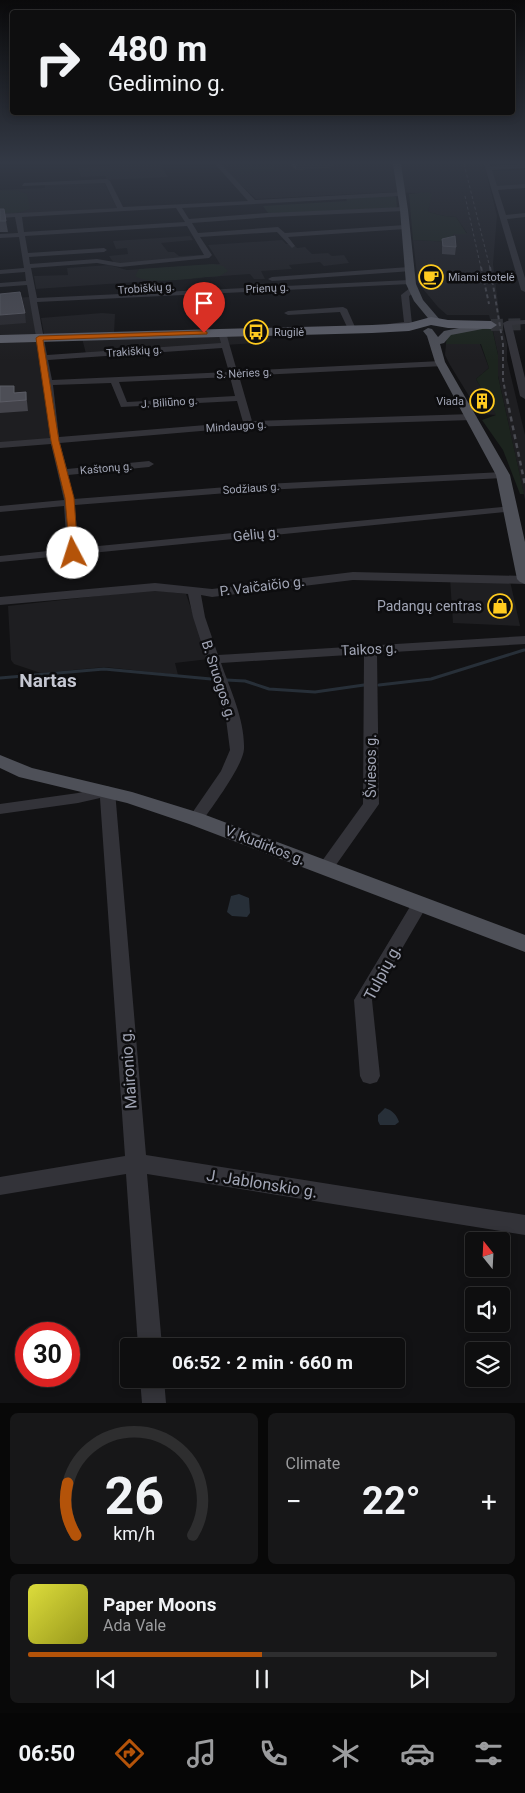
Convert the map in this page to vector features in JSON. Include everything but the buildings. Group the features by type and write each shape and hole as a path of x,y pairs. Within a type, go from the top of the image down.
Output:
{"highway":[{"path":"0,339 304,330 435,330 487,325"}],"main road":[{"path":"404,229 402,237 411,286 435,330 441,364 503,475 512,509 525,580"},
{"path":"422,304 446,320 487,325"},
{"path":"435,330 448,333 487,325"},
{"name":"V. Kudirkos g.","path":"0,761 26,773 107,791 196,819 525,944"}],"street":[{"path":"20,229 48,383 55,441 69,503 73,553"},
{"path":"0,236 84,229"},
{"path":"0,272 97,261 120,264 201,258 208,255 192,229"},
{"path":"279,229 291,245 300,243"},
{"path":"195,235 344,229"},
{"path":"506,229 525,290"},
{"path":"25,255 104,250"},
{"path":"262,279 409,269"},
{"name":"Trobiškių g.","path":"33,298 222,282"},
{"path":"0,285 30,283"},
{"path":"304,330 407,324 405,295 411,286"},
{"name":"Prienų g.","path":"33,298 411,286"},
{"path":"288,313 343,309 351,327"},
{"path":"525,324 507,324 515,362 525,392"},
{"path":"222,332 248,424"},
{"name":"Trakiškių g.","path":"43,358 226,345"},
{"path":"515,362 525,361"},
{"name":"S. Nėries g.","path":"48,383 441,364"},
{"name":"J. Biliūno g.","path":"114,380 124,405 241,398"},
{"name":"Mindaugo g.","path":"0,446 248,424 472,417"},
{"name":"Kaštonų g.","path":"63,472 149,464"},
{"name":"Sodžiaus g.","path":"0,509 265,487 503,475"},
{"name":"Gėlių g.","path":"0,559 512,509"},
{"name":"P. Vaičaičio g.","path":"0,601 155,586 194,592 212,592 353,576 388,575 525,580"},
{"name":"B. Sruogos g.","path":"194,592 199,618 233,719 237,750 228,771 196,819"},
{"name":"Taikos g.","path":"214,658 525,640"},
{"name":"Šviesos g.","path":"326,868 371,804 370,649"},
{"path":"0,809 78,798 107,791"},
{"name":"Maironio g.","path":"107,791 149,1338"},
{"name":"Tulpių g.","path":"370,1076 363,1000 420,904"},
{"name":"J. Jablonskio g.","path":"0,1186 135,1163 525,1225"},
{"path":"153,1388 154,1403"}],"shaded area":[{"path":"412,229 464,229 467,234 453,234 454,242 413,240"},
{"path":"465,229 496,229 493,264 500,319 490,319 489,315 447,315 418,283 413,240 454,242 453,234 467,233"},
{"path":"190,236 193,240 161,243 168,252 174,252 179,256 200,255 202,257 121,264 114,263 109,256 128,254 127,248 116,249 113,241"},
{"path":"282,240 286,244 293,244 297,248 305,247 312,254 344,255 349,263 324,266 320,262 289,265 292,269 261,271 265,279 254,279 250,274 36,289 34,276 68,275 67,268 109,265 127,270 220,264 208,245"},
{"path":"213,264 223,266 228,271 220,276 163,281 142,279 135,276 139,269"},
{"path":"30,297 36,335 0,338 0,299"},
{"path":"102,313 115,314 114,334 44,334 41,318"},
{"path":"492,328 498,355 498,376 524,494 520,494 503,450 482,420 496,415 476,379 489,368 481,344 446,344 447,335 469,329"},
{"path":"503,330 507,344 507,360 525,435 525,500 498,376 498,355 493,331"},
{"path":"268,332 270,342 86,354 82,338"},
{"path":"0,341 37,341 53,436 48,440 0,444"},
{"path":"446,344 480,344 489,368 476,379 497,415 480,414 445,355"},
{"path":"450,578 510,581 520,626 453,623"},
{"path":"152,590 186,594 209,659 175,663 178,675 105,667 41,673 14,664 11,660 8,606"},
{"path":"239,894 249,898 250,913 247,917 232,916 227,912 231,896"},
{"path":"385,1108 394,1113 399,1122 395,1125 380,1125 378,1115"}],"waterway":[{"path":"379,685 431,679 524,650"},
{"path":"0,678 104,669 211,679"},
{"path":"226,680 245,681 269,689 315,692 364,685"}],"tunnel":[{"path":"491,325 525,324"}],"railway":[{"path":"472,229 481,268"},
{"path":"480,229 490,268"},
{"path":"481,267 489,304"},
{"path":"490,267 503,344 503,380 507,400"},
{"path":"507,399 525,485"}],"place":[{"name":"Miami stotelė","path":"431,277"},
{"name":"Rugilė","path":"256,332"},
{"name":"Viada","path":"482,401"},
{"name":"Padangų centras","path":"500,606"}],"district":[{"name":"Nartas","path":"48,680"}],"route":[{"path":"73,553 69,498 55,441 48,383 39,338 204,333"}]}
